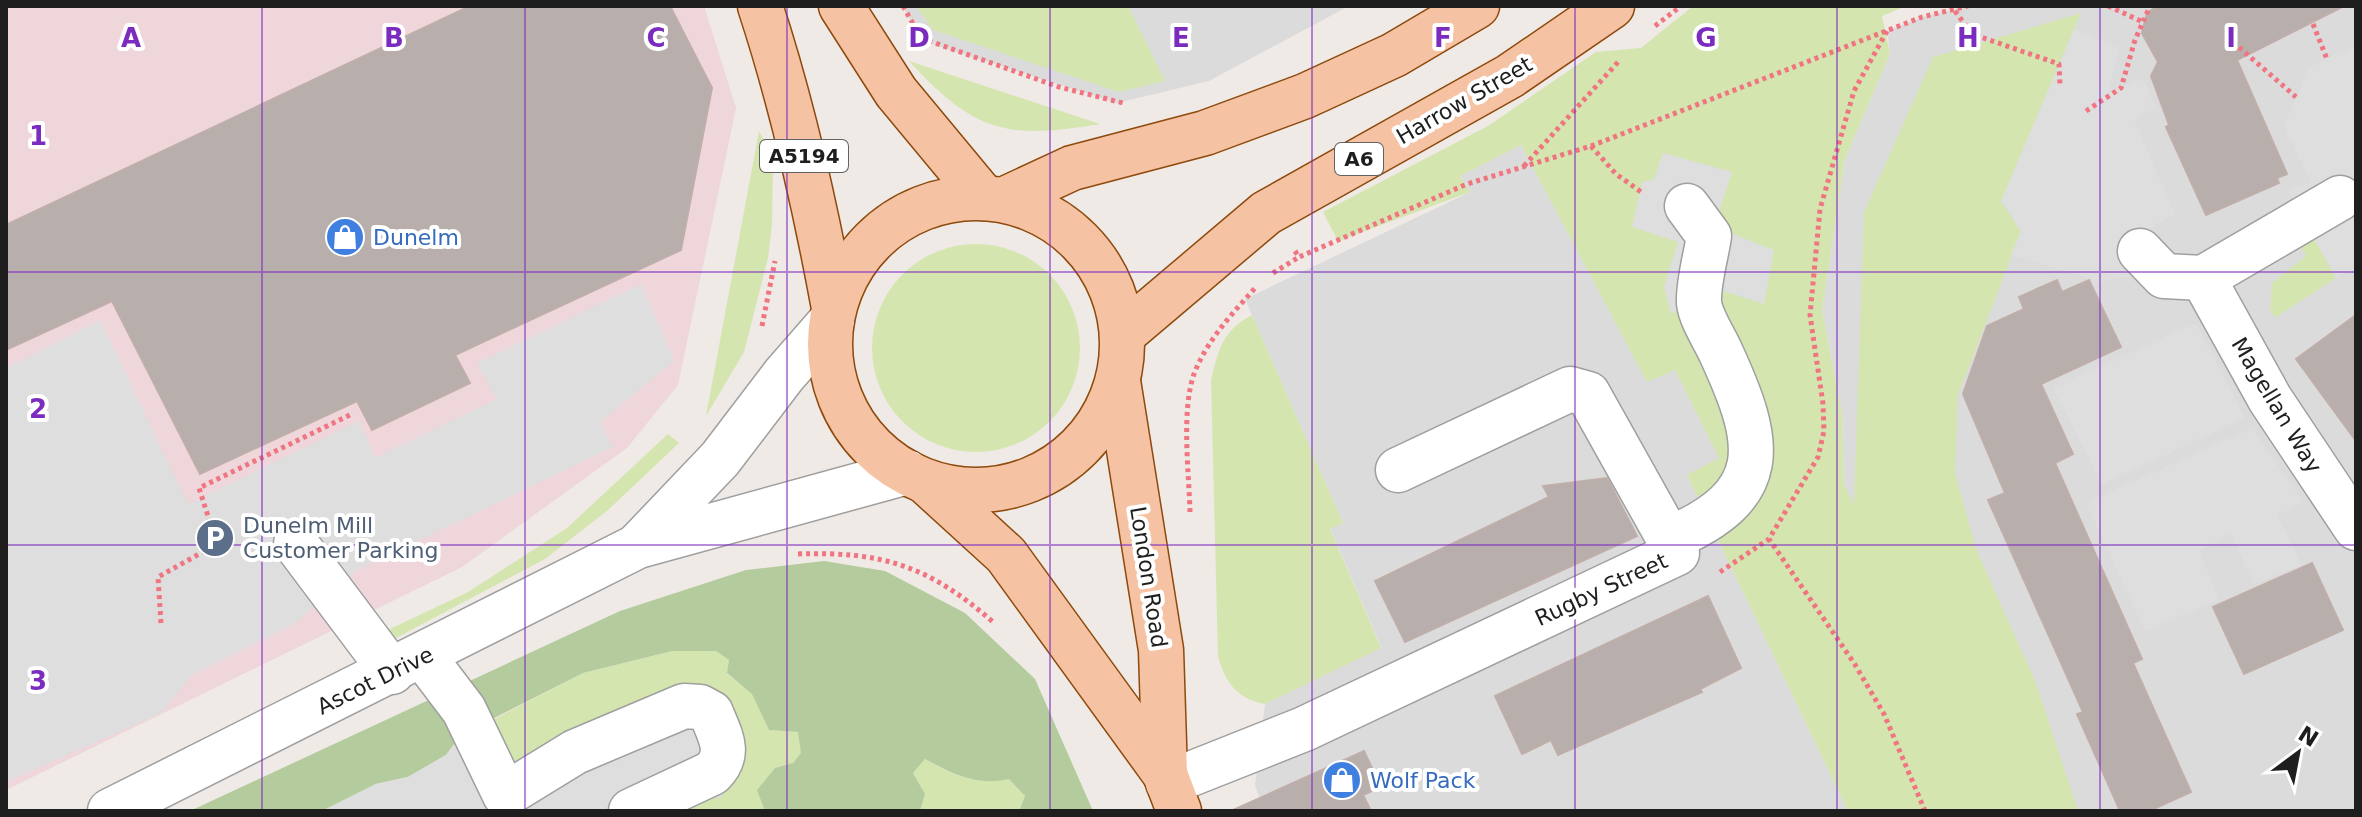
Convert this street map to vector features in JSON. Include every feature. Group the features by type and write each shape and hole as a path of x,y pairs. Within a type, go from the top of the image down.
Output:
{"main road":[{"name":"A5194","path":"760,6 788,93 809,177 833,314"},
{"path":"841,6 896,92 994,199"},
{"path":"994,199 1072,168 1205,133 1305,96 1394,55 1477,6"},
{"name":"Harrow Street","path":"1122,335 1266,213 1510,76 1612,6"},
{"path":"916,477 956,489 986,490 1016,485 1045,473 1070,457 1091,435 1108,410 1118,381 1122,335 1117,304 1104,274 1086,247 1062,225 1034,210 994,199 951,200 919,209 889,226 865,249 846,277 833,314 831,359 839,397 866,440 885,459 916,477 1006,555 1171,789"},
{"name":"London Road","path":"1118,381 1161,650 1171,789"}],"street":[{"path":"2140,251 2164,276 2203,278 2340,198"},
{"path":"1398,470 1570,389 1588,394 1661,526 1716,516 1732,502 1749,469 1753,447 1739,390 1699,304 1709,236 1687,206"},
{"name":"Magellan Way","path":"2203,278 2237,370 2296,468 2356,528"},
{"name":"Ascot Drive","path":"638,546 720,459 833,314"},
{"name":"Ascot Drive","path":"110,811 638,546 765,512 916,477"},
{"name":"Rugby Street","path":"1171,789 1677,553 1661,526"},
{"path":"296,544 408,664 464,710 505,795 575,752 684,706 700,707 711,713 725,749 722,763 712,773 631,811"}],"path":[{"path":"903,6 922,41 1059,87 1117,103 1128,102"},
{"path":"1648,32 1681,6"},
{"path":"1922,17 1923,6"},
{"path":"1467,184 1591,146 1922,17 1968,6"},
{"path":"2108,6 2143,22"},
{"path":"2086,111 2121,88 2150,6"},
{"path":"1955,11 1972,34 2059,64 2060,85"},
{"path":"2313,24 2327,59"},
{"path":"1887,31 1854,91 1820,209 1810,315 1823,404 1824,431 1818,457 1769,539 1854,663 1884,714 1925,811"},
{"path":"2233,42 2296,97"},
{"path":"1524,167 1627,52"},
{"path":"1591,146 1616,174 1662,208 1687,206"},
{"path":"1191,527 1188,421 1194,375 1219,328 1266,277 1299,257"},
{"path":"759,339 776,258"},
{"path":"161,623 158,577 217,544 199,488 350,415"},
{"path":"765,512 780,555 846,553 891,560 932,578 969,601 1004,632"}],"shaded area":[{"path":"6,6 704,6 736,108 678,385 627,448 462,567 6,790"},
{"path":"903,6 1349,6 1209,81 1117,103 922,41"},
{"path":"1968,6 2356,6 2356,811 1983,811 1844,484 1842,413 1822,310 1845,159 1890,54 1887,31 1922,17"},
{"path":"2074,29 2120,48 2108,93 2143,78 2156,108 2134,120 2175,214 2135,237 2136,275 2101,282 2011,255 2021,231 2001,201"},
{"path":"2356,46 2356,268 2336,278 2288,191 2311,182 2284,126 2308,68"},
{"path":"1521,145 1647,381 1675,370 1720,459 1687,475 1848,811 1264,811 1255,785 1265,704 1381,647 1330,528 1343,523 1245,299 1470,192 1460,176"},
{"path":"1663,153 1732,172 1714,227 1774,250 1764,304 1714,288 1671,314 1664,287 1678,242 1632,227 1642,182 1654,179"},
{"name":"Dunelm Mill Customer Parking","path":"641,284 674,361 600,422 613,447 355,571 294,624 192,675 161,713 6,782 6,368 100,320 188,504 359,421 375,458 496,399 477,363"},
{"path":"2196,323 2245,418 2102,484 2053,388"},
{"path":"2252,428 2303,502 2277,515 2302,565 2254,584 2231,533 2199,551 2219,600 2145,631 2086,503"},
{"path":"698,726 733,742 721,798 694,797 632,811 322,811 376,784 408,777 446,755 461,735 506,777 584,731"}],"green space":[{"path":"1128,6 1165,81 1119,92 933,30 917,7"},
{"path":"1693,6 1906,6 1882,16 1890,54 1845,159 1822,310 1842,413 1844,484 1854,505 1864,212 1933,57 2081,13 2001,201 2021,232 1958,395 1955,473 1976,549 2036,683 2078,811 1848,811 1687,475 1719,458 1675,370 1647,382 1521,145 1460,176 1470,192 1338,241 1323,212 1488,126 1596,52 1641,48"},
{"path":"909,61 1100,124 1040,131 994,125 953,103"},
{"path":"759,131 773,157 768,258 744,352 706,416"},
{"path":"2310,231 2336,278 2276,317 2270,312 2272,283 2306,256 2298,240"},
{"path":"976,244 1016,252 1049,275 1072,308 1080,348 1072,388 1049,421 1016,444 976,452 936,444 903,421 880,388 872,348 880,308 903,275 936,252"},
{"path":"1252,315 1343,523 1330,529 1381,648 1265,704 1247,698 1234,688 1224,674 1218,656 1211,380 1228,334"},
{"path":"668,434 679,443 608,510 545,559 394,639 373,637 468,592 567,528"},
{"path":"824,561 885,571 965,613 1035,679 1093,811 1019,811 1025,796 1009,779 986,781 966,778 925,759 913,773 925,794 920,811 765,811 757,790 775,768 793,763 801,753 798,732 769,730 752,694 727,673 729,660 716,651 672,651 583,673 461,735 446,755 408,777 376,784 322,811 190,811 620,611 746,570"},
{"path":"672,651 716,651 729,660 727,674 752,693 769,730 798,732 802,752 793,763 775,768 758,790 765,811 632,811 505,777 483,725 583,673"},
{"path":"925,759 965,778 986,781 1009,779 1025,796 1019,811 920,811 925,794 913,773"}],"building":[{"name":"Dunelm","path":"470,6 670,6 712,88 681,250 455,355 470,383 372,430 357,401 200,474 112,301 6,350 6,225"},
{"path":"2158,6 2344,6 2237,60 2287,174 2277,178 2279,183 2206,215 2166,127 2169,125 2151,76 2158,62 2142,33 2147,13"},
{"path":"2057,280 2062,292 2089,280 2121,347 2041,384 2073,454 2055,463 2142,659 2133,663 2191,792 2149,811 2120,811 2077,714 2083,712 1988,500 2005,493 1963,394 1987,326 2024,309 2019,297"},
{"path":"2356,315 2356,441 2296,359"},
{"path":"1607,478 1637,536 1405,642 1375,581 1549,497 1543,486"},
{"path":"2312,563 2343,630 2244,674 2213,607"},
{"path":"1708,596 1741,668 1700,689 1702,692 1558,755 1551,740 1522,754 1495,696"},
{"path":"1364,751 1381,787 1363,795 1371,811 1231,811"}],"place":[{"name":"Dunelm","path":"345,237"},
{"name":"Dunelm Mill Customer Parking","path":"215,538"},
{"name":"Wolf Pack","path":"1342,780"}]}
